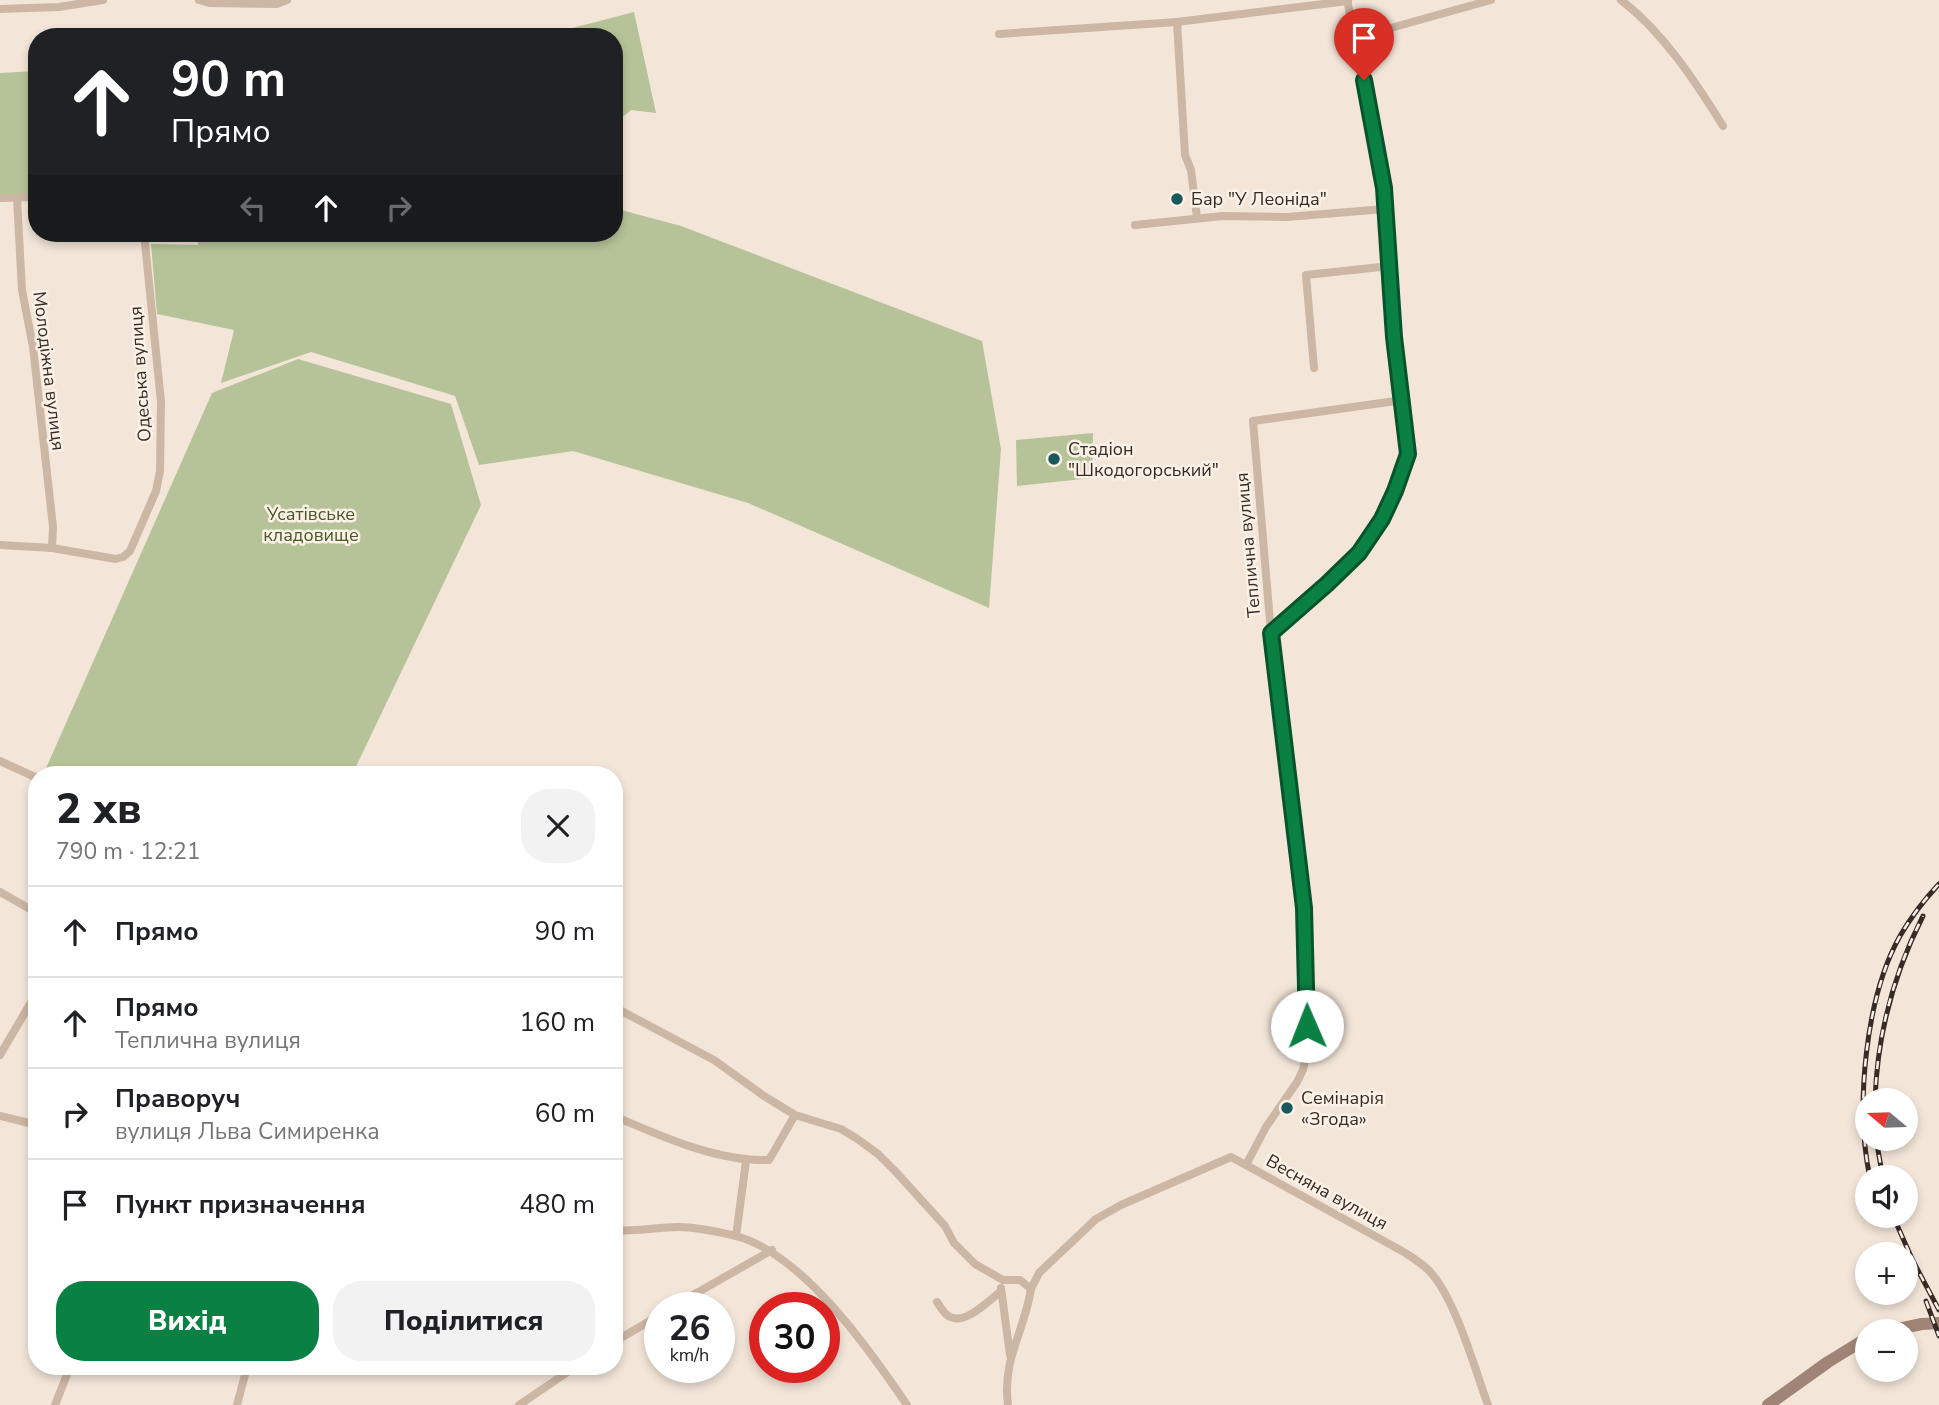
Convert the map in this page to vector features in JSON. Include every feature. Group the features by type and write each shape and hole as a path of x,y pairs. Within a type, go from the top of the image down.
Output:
{"main road":[{"path":"1918,1325 1939,1324"},
{"path":"1768,1405 1855,1345"}],"street":[{"path":"0,9 59,7 103,0"},
{"path":"199,0 209,3 277,4 287,0"},
{"path":"1355,38 1491,0"},
{"path":"1621,0 1643,17 1704,95 1723,126"},
{"path":"999,34 1177,22 1348,1 1384,188 1394,337 1408,454 1382,519 1359,553 1271,633"},
{"path":"1177,22 1185,155 1191,170 1196,218"},
{"path":"0,198 28,197"},
{"name":"Молодіжна вулиця","path":"17,198 22,290 33,346 52,548"},
{"path":"1135,225 1223,216 1287,217 1385,209"},
{"name":"Одеська вулиця","path":"52,548 116,559 123,557 130,551 156,491 161,441 161,402 145,242"},
{"path":"1314,368 1306,275 1391,266"},
{"name":"Теплична вулиця","path":"1304,908 1271,633 1253,421 1403,400"},
{"path":"0,545 52,548"},
{"path":"0,761 28,774"},
{"path":"0,891 28,908"},
{"name":"Весняна вулиця","path":"1304,908 1308,1047 1303,1070 1289,1097 1253,1149 1246,1165 1402,1251 1433,1275 1450,1303 1488,1405"},
{"path":"0,1055 28,1007"},
{"path":"623,1012 714,1060 795,1115 841,1129 878,1154 945,1226 954,1243 975,1264 1003,1280 1020,1280 1039,1273"},
{"path":"623,1119 719,1155 746,1161 769,1160 795,1115"},
{"path":"0,1116 28,1123"},
{"path":"1008,1405 1005,1385 1010,1357 1024,1324 1031,1289 1039,1273 1096,1219 1121,1205 1231,1157 1246,1165"},
{"path":"736,1236 746,1161"},
{"path":"623,1230 679,1227 736,1236 772,1250 794,1268 827,1303 878,1363 907,1405"},
{"path":"698,1292 772,1250"},
{"path":"1003,1280 1000,1292 1010,1357"},
{"path":"1020,1280 1031,1289"},
{"path":"937,1302 947,1315 958,1319 971,1314 1000,1292"},
{"path":"623,1337 644,1324"},
{"path":"55,1405 67,1375"},
{"path":"237,1405 245,1375"},
{"path":"519,1405 563,1375"}],"green space":[{"path":"634,12 656,113 631,110 623,117 623,28 573,28"},
{"path":"28,71 28,195 0,196 0,73"},
{"path":"623,210 681,226 982,341 1001,449 989,608 748,503 573,451 479,465 455,396 311,352 221,383 234,330 157,314 151,244 198,245 198,242 623,242"},
{"name":"Усатівське кладовище","path":"298,359 451,404 481,505 356,766 47,766 212,393"},
{"name":"Стадіон \"Шкодогорський\"","path":"1093,433 1092,478 1017,486 1016,440"}],"railway":[{"path":"1868,1165 1863,1120 1864,1087 1866,1054 1878,990 1900,936 1939,884"},
{"path":"1876,1088 1883,1029 1895,983 1923,916"},
{"path":"1878,1152 1881,1165"},
{"path":"1898,1228 1939,1310"},
{"path":"1926,1301 1939,1336"}],"place":[{"name":"Бар \"У Леоніда\"","path":"1177,199"},
{"name":"Стадіон \"Шкодогорський\"","path":"1054,459"},
{"name":"Семінарія «Згода»","path":"1287,1108"}],"route":[{"path":"1307,1026 1306,929 1271,633 1359,553 1382,519 1408,454 1394,337 1384,188 1364,80"}]}
